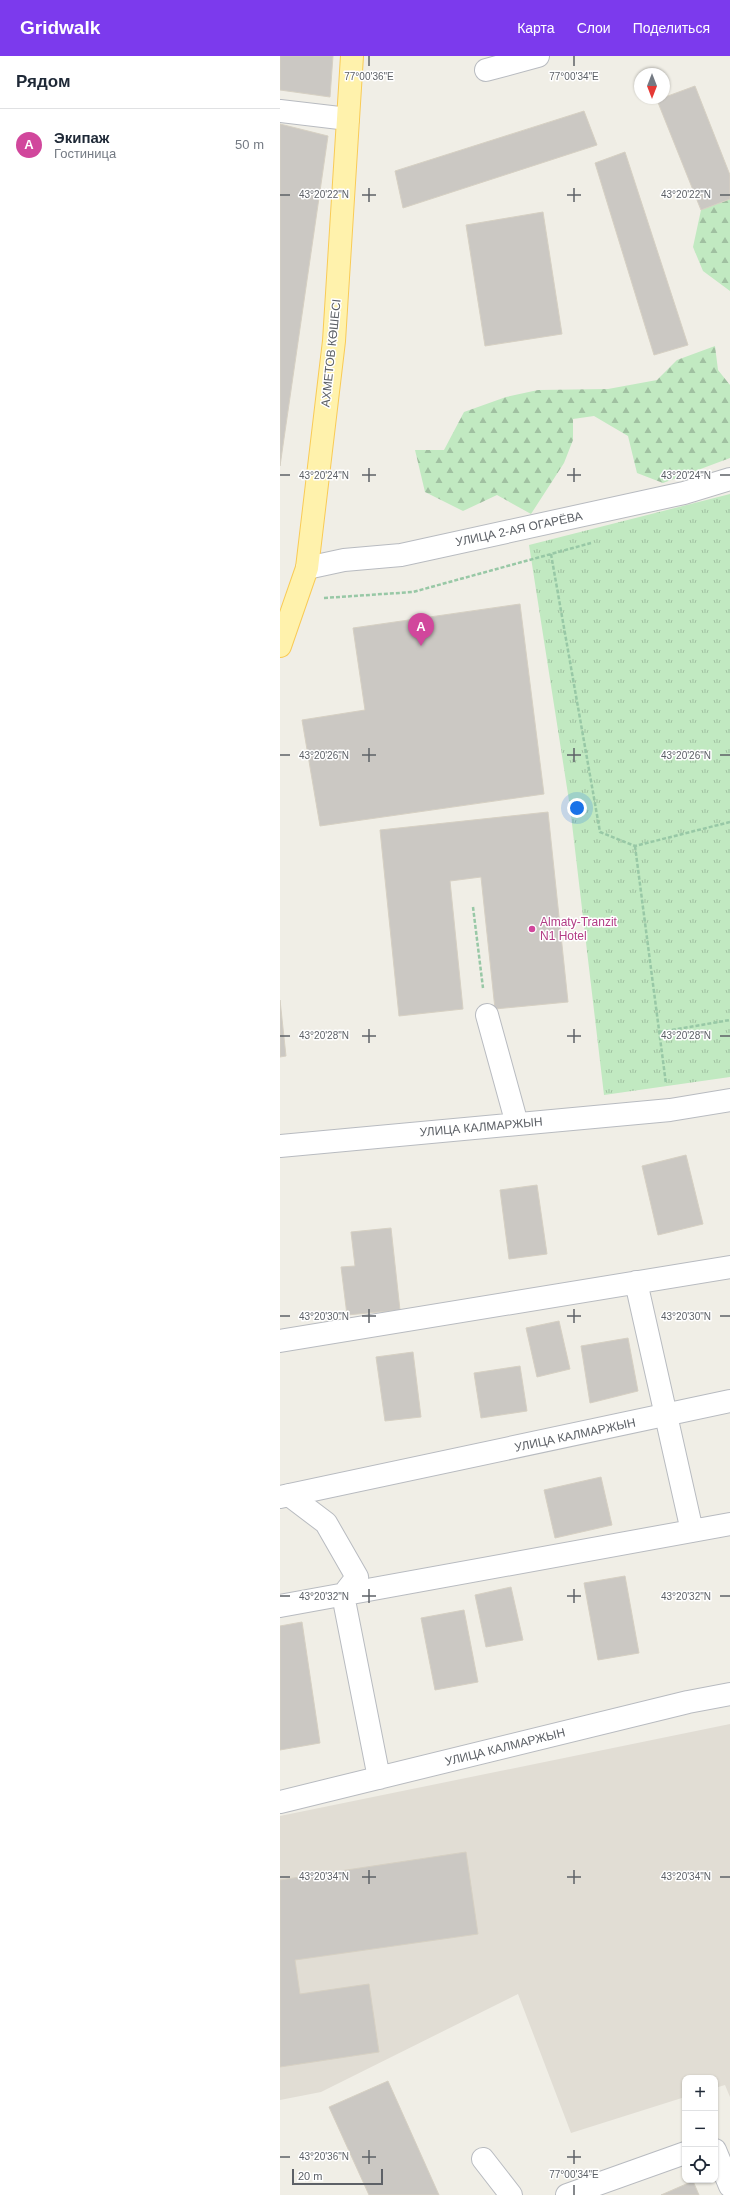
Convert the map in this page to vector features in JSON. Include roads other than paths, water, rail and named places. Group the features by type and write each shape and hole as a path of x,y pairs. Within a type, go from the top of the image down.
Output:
{"main road":[{"name":"АХМЕТОВ КӨШЕСІ","path":"280,646 297,599 306,568 334,340 352,56"}],"street":[{"path":"486,70 538,56"},
{"path":"280,111 348,119"},
{"name":"УЛИЦА 2-АЯ ОГАРЁВА","path":"306,568 344,560 401,555 684,493 730,479"},
{"path":"486,1014 517,1124"},
{"name":"УЛИЦА КАЛМАРЖЫН","path":"280,1146 670,1110 730,1100"},
{"path":"280,1341 730,1267"},
{"path":"636,1282 692,1531"},
{"name":"УЛИЦА КАЛМАРЖЫН","path":"285,1496 730,1402"},
{"path":"285,1496 326,1523 357,1577 343,1595 379,1778"},
{"path":"280,1606 730,1524"},
{"name":"УЛИЦА КАЛМАРЖЫН","path":"280,1802 688,1702 730,1694"},
{"path":"567,2195 682,2154"},
{"path":"718,2157 730,2186"},
{"path":"483,2159 511,2195"}],"place":[{"name":"Экипаж","path":"421,646"},
{"name":"Almaty-Tranzit N1 Hotel","path":"532,929"}]}
